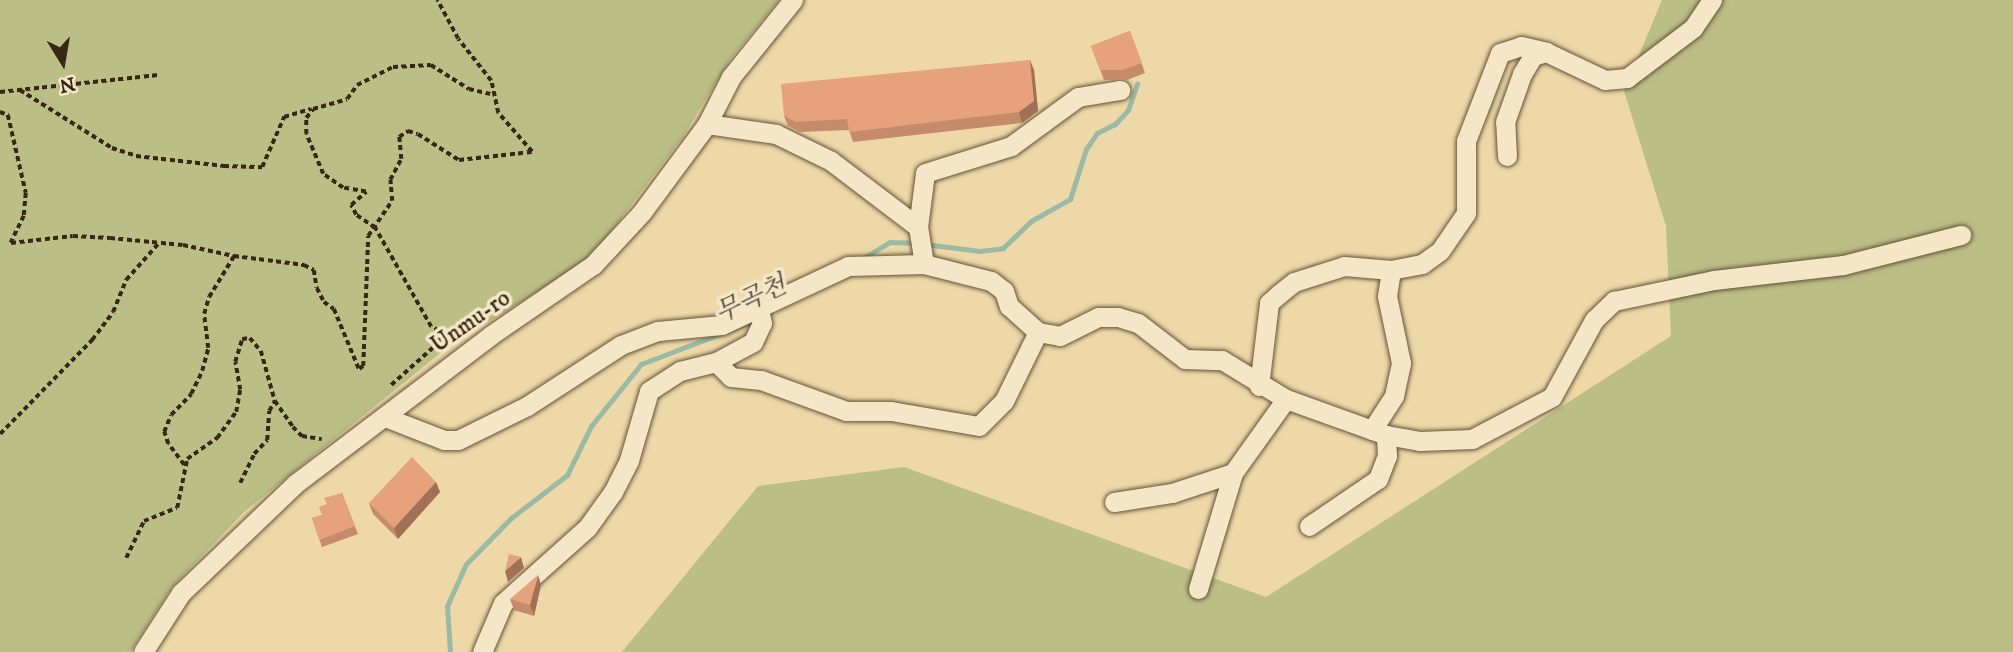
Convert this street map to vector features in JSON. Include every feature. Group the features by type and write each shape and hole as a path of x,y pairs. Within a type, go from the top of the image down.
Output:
{"street":[{"name":"Unmu-ro","path":"143,652 181,593 220,551 295,484 491,335 593,265 642,212 707,124 731,77 793,0"},
{"path":"1259,386 1269,303 1279,293 1294,282 1345,266 1391,270 1422,264 1440,251 1465,213 1466,141 1500,52 1521,46 1546,52 1605,80 1627,78 1693,28 1712,0"},
{"path":"1507,156 1506,122 1522,74 1533,56 1546,52"},
{"path":"924,264 918,227 925,173 1011,146 1078,97 1120,90"},
{"path":"707,124 776,134 831,161 918,227"},
{"path":"385,417 444,440 458,440 516,412 621,345 658,331 722,325 761,317 848,266 924,264 991,281 1004,291 1009,306 1038,332 1059,336 1098,317 1118,317 1138,323 1185,359 1222,360 1259,386 1286,399 1379,433 1420,441 1472,439 1552,397 1594,320 1614,301 1714,280 1843,265 1961,235"},
{"path":"1309,526 1378,479 1387,456 1379,433 1394,396 1401,363 1387,296 1391,270"},
{"path":"482,652 503,603 587,528 613,492 629,460 649,391 680,371 716,362 753,342 761,317"},
{"path":"716,362 731,377 761,380 846,411 891,411 979,426 1004,401 1038,332"},
{"path":"1198,589 1233,473 1286,399"},
{"path":"1114,502 1172,494 1233,473"}],"path":[{"path":"0,112 8,115 26,193 24,216 11,243 74,236 158,244 304,265 314,270 317,288 324,302 334,309 359,369 363,366 368,236 392,201 390,180 401,159 403,133 418,134 458,160 498,153 530,155 530,146 498,113 486,71 458,40 437,0"},
{"path":"20,90 112,148 136,156 224,166 261,167 284,117 348,99 357,85 383,70 417,65 444,70 469,89 494,96"},
{"path":"0,92 129,74 158,75"},
{"path":"313,109 306,118 306,134 323,174 343,188 366,192 351,205 356,215 375,228 421,313 440,332 491,335"},
{"path":"0,434 92,340 113,312 126,280 158,244"},
{"path":"184,465 167,444 164,432 171,415 191,394 202,371 208,348 204,314 209,297 234,256"},
{"path":"390,387 434,349 440,332"},
{"path":"127,558 144,521 177,508 184,465 202,445 217,438 236,412 240,390 236,362 242,339 250,338 261,351 275,401 302,436 331,436"},
{"path":"240,483 254,454 267,440 269,411 275,401"}],"green space":[{"path":"0,0 779,0 731,58 682,138 589,260 449,346 244,512 172,587 130,652 0,652"},
{"path":"1662,0 2013,0 2013,652 622,652 758,486 904,467 1266,597 1671,336 1666,226 1624,91"}],"building":[{"path":"1130,31 1142,63 1123,70 1100,70 1091,46"},
{"path":"1030,60 1034,101 1019,112 849,132 847,119 796,122 784,116 781,84"},
{"path":"412,457 436,482 394,528 369,503"},
{"path":"342,493 355,526 319,540 312,518 322,515 319,507 327,504 324,498"},
{"path":"509,554 521,557 505,571"},
{"path":"538,575 530,605 510,599"}],"waterway":[{"name":"무곡천","path":"925,244 980,251 1003,248 1031,221 1070,199 1086,149 1097,133 1115,124 1128,110 1137,84"},
{"name":"무곡천","path":"860,260 890,242 915,243"},
{"name":"무곡천","path":"450,652 447,606 466,564 511,518 567,475 591,426 641,364 756,320"}]}
